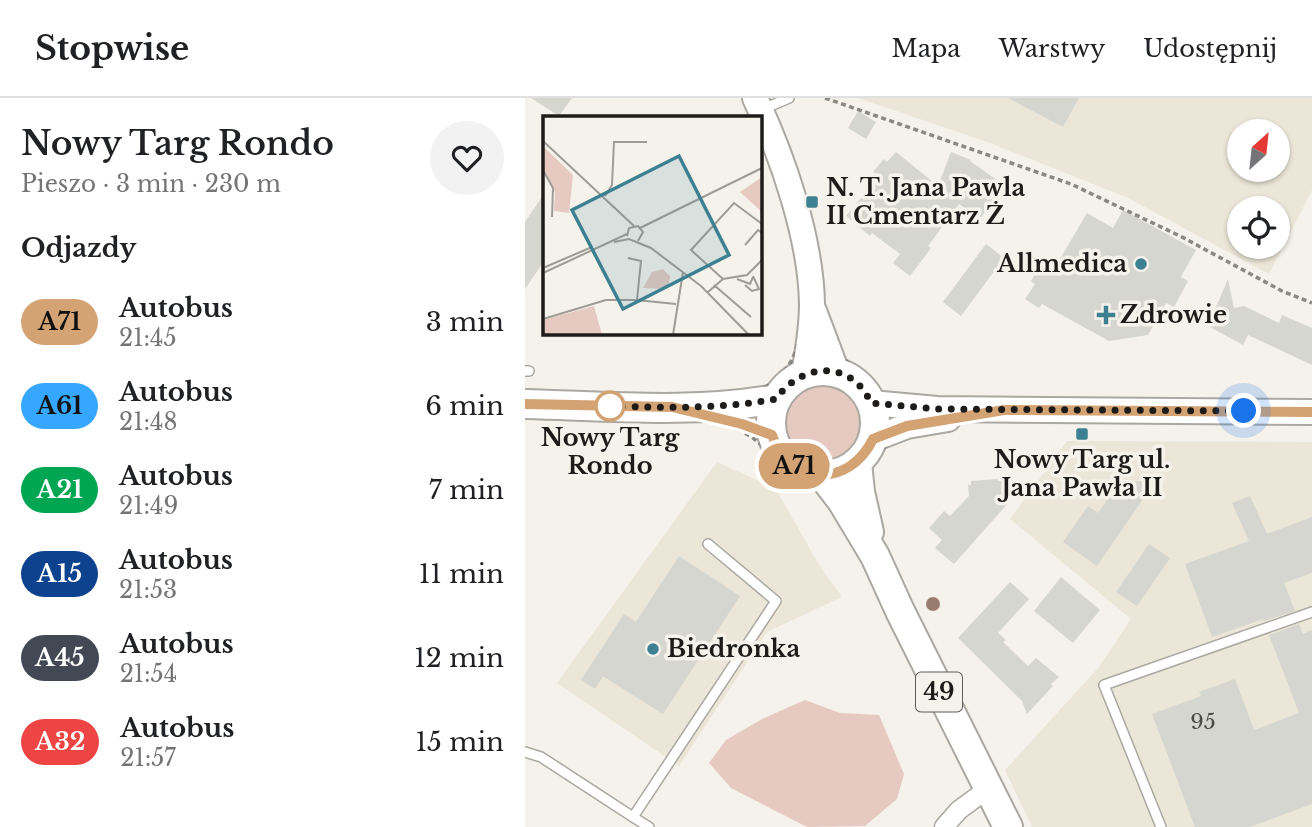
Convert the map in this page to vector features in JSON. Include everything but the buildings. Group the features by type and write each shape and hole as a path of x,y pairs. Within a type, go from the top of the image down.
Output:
{"main road":[{"path":"821,370 838,372 854,381 867,395 875,425 873,439 867,452 857,463 837,473 822,475 805,472 790,464 779,451 772,435 771,417 776,399 785,386 804,374 821,370"},
{"path":"742,414 776,399"},
{"path":"525,404 672,407 742,414 772,435"},
{"name":"49","path":"851,496 857,463"},
{"name":"49","path":"822,475 851,496 899,611 1008,827"}],"street":[{"path":"758,104 792,193 807,260 817,342 838,372"},
{"path":"804,374 817,342"},
{"path":"871,403 903,417 1004,410 1312,412"},
{"path":"873,439 903,417"},
{"path":"944,827 959,810 989,788"}],"lane":[{"path":"758,104 789,98"},
{"path":"633,817 776,601 708,544"},
{"path":"1161,827 1104,685 1312,612"},
{"path":"525,752 541,757 649,827"}],"path":[{"path":"825,98 1071,184 1182,237 1282,291 1312,303"},
{"path":"835,337 838,352 842,357 880,392 902,398 904,435 887,444 877,454 869,466 867,487 832,503 821,490 790,475 777,464 767,449 754,437 741,432 744,394 759,391 779,378 791,365 798,343 817,342 835,337"}],"shaded area":[{"path":"858,98 1312,98 1312,190 1290,233 1290,196 1227,196 1227,251 1128,198 990,143"},
{"path":"1241,259 1277,259 1269,274"},
{"path":"822,382 844,389 850,394 861,414 862,422 855,444 850,450 830,461 822,462 800,455 794,450 783,430 782,422 789,400 794,394 814,383"},
{"path":"1067,441 1312,442 1312,827 1032,827 1005,770 1099,667 1131,619 1010,519"},
{"path":"717,462 776,489 819,565 842,597 767,632 679,766 557,683"},
{"path":"805,700 840,713 879,715 904,774 897,799 865,826 807,827 731,788 709,763 726,740 762,719"}],"bus line":[{"name":"A71","path":"525,404 672,407 742,424 772,435 779,451 790,464 805,472 822,475 844,471 857,463 867,452 873,439 907,426 1004,410 1312,412"}],"place":[{"name":"N. T. Jana Pawla II Cmentarz Ż","path":"812,202"},
{"name":"Allmedica","path":"1141,264"},
{"name":"Zdrowie","path":"1106,315"},
{"name":"Nowy Targ Rondo","path":"610,406"},
{"name":"Nowy Targ ul. Jana Pawła II","path":"1082,434"},
{"name":"Biedronka","path":"653,649"}],"route":[{"path":"610,406 743,405 776,399 785,386 797,377 821,370 838,372 854,381 871,403 937,409 1244,411"}]}
